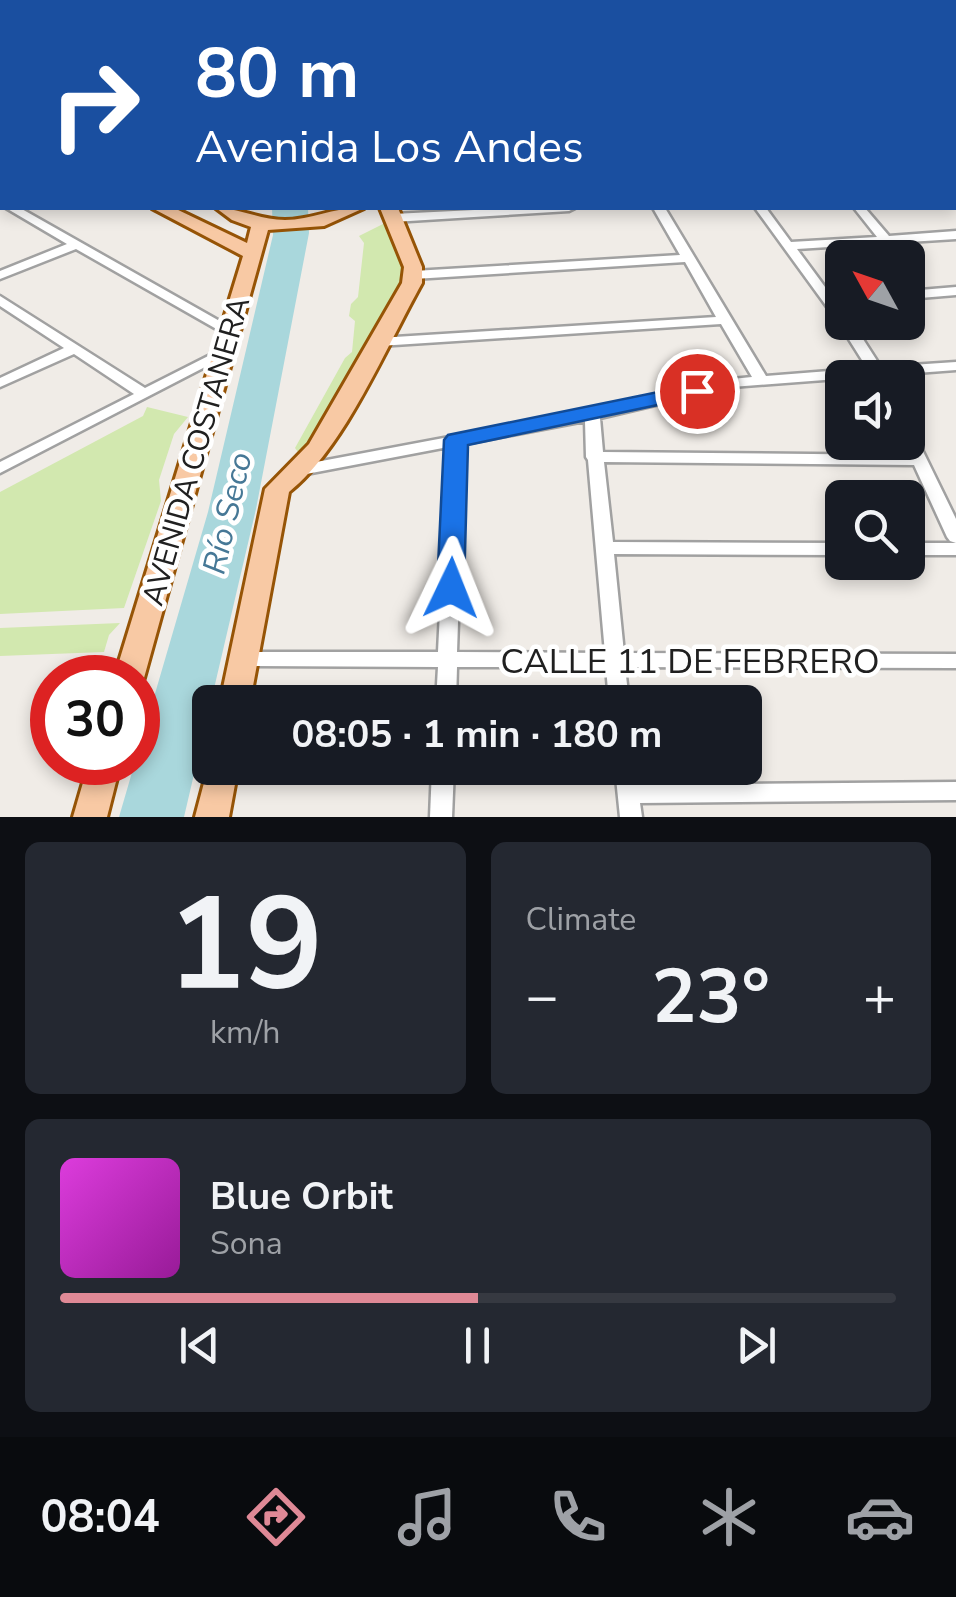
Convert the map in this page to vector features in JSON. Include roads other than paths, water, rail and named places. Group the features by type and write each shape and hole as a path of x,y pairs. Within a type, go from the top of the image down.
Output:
{"main road":[{"path":"165,210 254,254"},
{"path":"227,210 240,218 267,224 324,220 349,210"},
{"path":"239,685 277,489 301,470 318,448 414,275 391,213"},
{"name":"AVENIDA COSTANERA","path":"136,655 254,254 267,224"},
{"path":"90,817 99,785"},
{"path":"212,817 219,785"}],"street":[{"path":"0,468 145,394 230,342 77,244 16,210"},
{"path":"391,213 472,210"},
{"path":"660,210 760,378"},
{"path":"762,210 825,287"},
{"path":"860,210 886,240 956,235"},
{"path":"0,276 77,244"},
{"path":"790,246 825,244"},
{"path":"414,275 689,258"},
{"path":"925,294 956,291"},
{"path":"0,300 145,394"},
{"path":"379,342 725,320"},
{"path":"0,383 75,348"},
{"path":"925,369 956,366"},
{"path":"301,470 760,378 825,376"},
{"path":"592,414 617,685"},
{"path":"447,685 456,440"},
{"path":"594,457 825,459"},
{"path":"920,460 956,537"},
{"path":"604,548 825,549"},
{"path":"925,549 956,549"},
{"name":"CALLE 11 DE FEBRERO","path":"244,658 956,661"},
{"path":"441,817 442,785"},
{"path":"630,806 956,791"}],"water":[{"name":"Río Seco","path":"272,210 308,210 309,233 256,509 215,685 192,685 192,783 184,817 119,817 128,785 160,785 160,676 208,512 273,235"}]}
